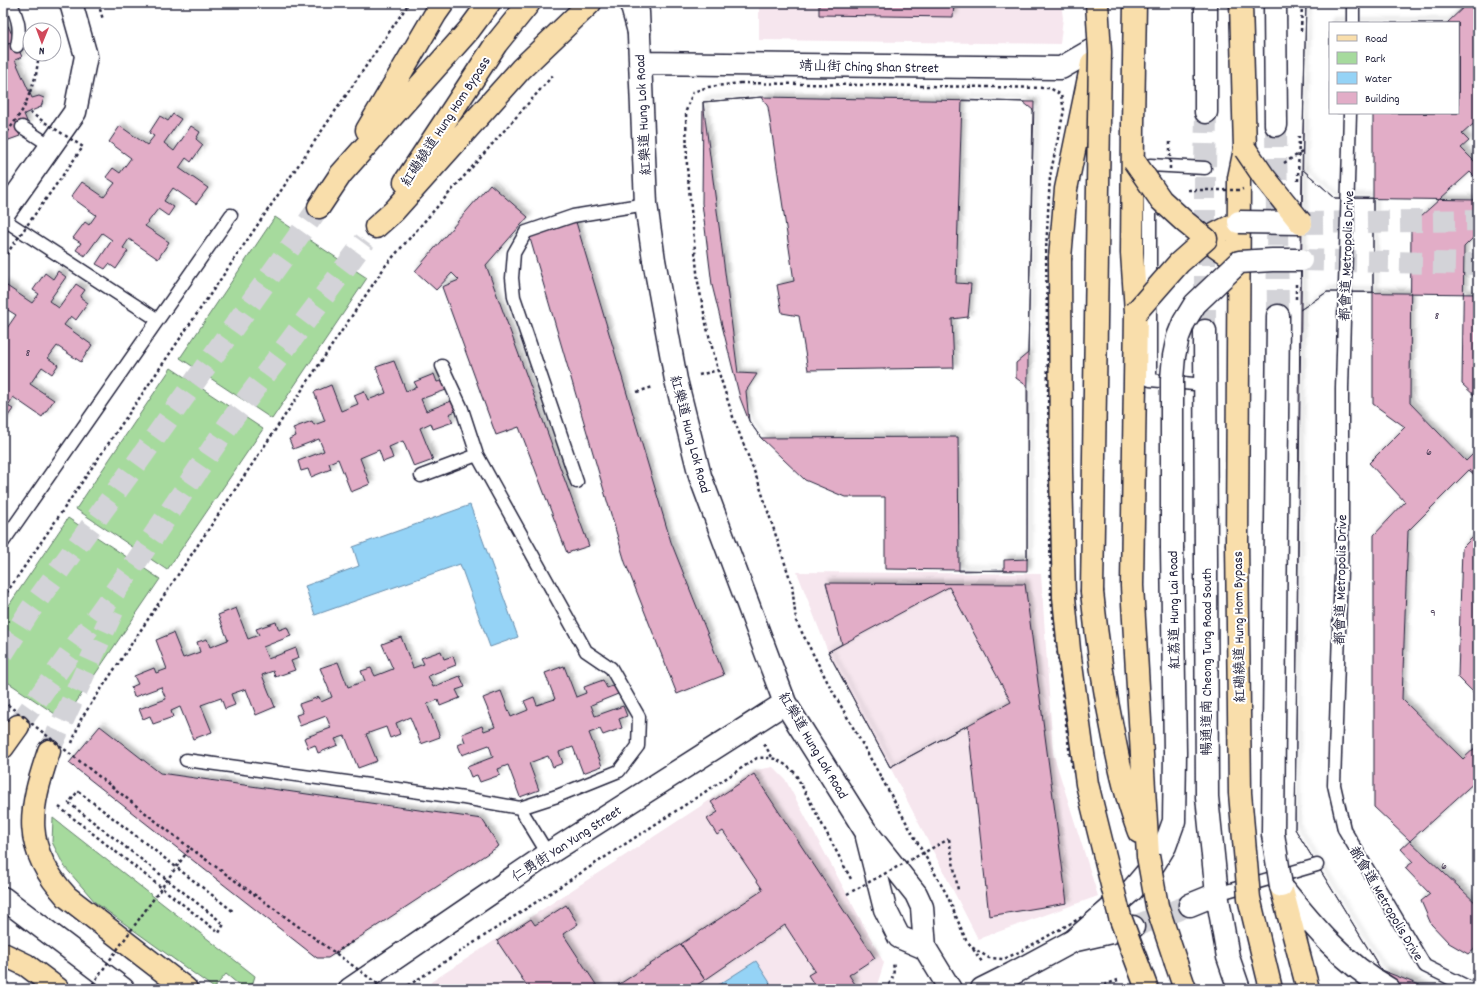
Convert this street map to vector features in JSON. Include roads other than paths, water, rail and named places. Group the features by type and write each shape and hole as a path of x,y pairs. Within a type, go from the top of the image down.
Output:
{"main road":[{"path":"323,200 443,3"},
{"path":"340,174 469,30 489,3"},
{"name":"紅磡繞道 Hung Hom Bypass","path":"529,3 496,44 370,234 394,211 521,69 590,3"},
{"path":"1097,3 1100,52 1092,592 1097,640 1106,700 1122,781 1133,817 1148,856"},
{"path":"1135,3 1132,253 1136,312 1132,586 1148,856 1157,906 1185,989"},
{"path":"1240,3 1246,149 1264,177 1301,223"},
{"path":"1093,56 1066,189 1060,258 1061,472 1064,597 1069,650 1087,784 1120,917 1147,989"},
{"name":"紅磡繞道 Hung Hom Bypass","path":"1246,149 1239,178 1237,543 1240,793 1249,898 1271,989"},
{"path":"1134,160 1161,200 1185,222 1239,262"},
{"path":"1136,312 1179,263 1206,238 1239,222"},
{"path":"3,747 18,726"},
{"path":"58,752 41,774 32,820 34,838 39,856 46,871 67,897 186,989"},
{"path":"1281,886 1308,989"},
{"path":"3,954 26,965 58,989"}],"street":[{"path":"3,214 75,112 86,56 72,3"},
{"path":"631,3 639,32"},
{"name":"紅樂道 Hung Lok Road","path":"638,3 646,204 655,267 676,380 700,476 785,703 865,830 916,894 922,907 925,948 950,989"},
{"path":"639,32 646,3"},
{"path":"1206,3 1206,112"},
{"path":"1275,3 1276,125"},
{"name":"靖山街 Ching Shan Street","path":"640,63 1061,68 1093,56"},
{"path":"1239,222 1301,223"},
{"path":"1239,262 1301,260"},
{"name":"紅荔道 Hung Lai Road","path":"982,989 1073,941 1132,890 1154,864 1165,846 1174,821 1175,699 1172,549 1172,379 1174,356 1178,337 1184,322 1195,304 1239,262"},
{"path":"1278,316 1273,834 1281,886 1302,913 1340,953 1370,978 1389,989"},
{"name":"暢通道南 Cheong Tung Road South","path":"1205,331 1207,797 1217,894 1228,956 1239,989"},
{"name":"仁勇街 Yan Yung Street","path":"350,989 548,854 785,703"},
{"name":"紅樂道 Hung Lok Road","path":"865,830 885,909 900,937 925,948"},
{"path":"1190,905 1217,894"},
{"path":"3,898 123,989"},
{"name":"紅荔道 Hung Lai Road","path":"1073,941 1133,927"}],"lane":[{"path":"11,3 18,20 20,32 17,46"},
{"path":"1353,22 1354,3"},
{"name":"都會道 Metropolis Drive","path":"1350,114 1342,388 1342,540 1334,785 1344,829 1425,966 1468,987 1478,988"},
{"path":"22,127 51,146"},
{"path":"1205,168 1150,166 1150,380 1205,385"},
{"path":"577,482 514,297 512,278 514,253 526,232 573,216 646,204"},
{"path":"3,542 230,215"},
{"path":"3,219 158,320"},
{"path":"186,760 464,798 520,808 557,796 619,771 638,746 639,717 611,668 586,651 476,455 462,409 442,366"},
{"path":"420,476 476,455"},
{"path":"520,808 548,854"},
{"path":"1217,894 1317,865"}],"water":[{"path":"470,505 518,637 490,647 460,564 315,615 305,586 359,566 353,547"},
{"path":"756,961 774,989 712,989"}],"tunnel":[{"path":"1205,331 1206,112"},
{"path":"1276,125 1278,316"},
{"path":"3,653 31,609 319,207"},
{"path":"1301,223 1478,220"},
{"path":"18,726 134,565 233,418 365,241"},
{"path":"1301,260 1478,264"},
{"path":"49,751 113,611"},
{"path":"1133,927 1190,905"}]}
